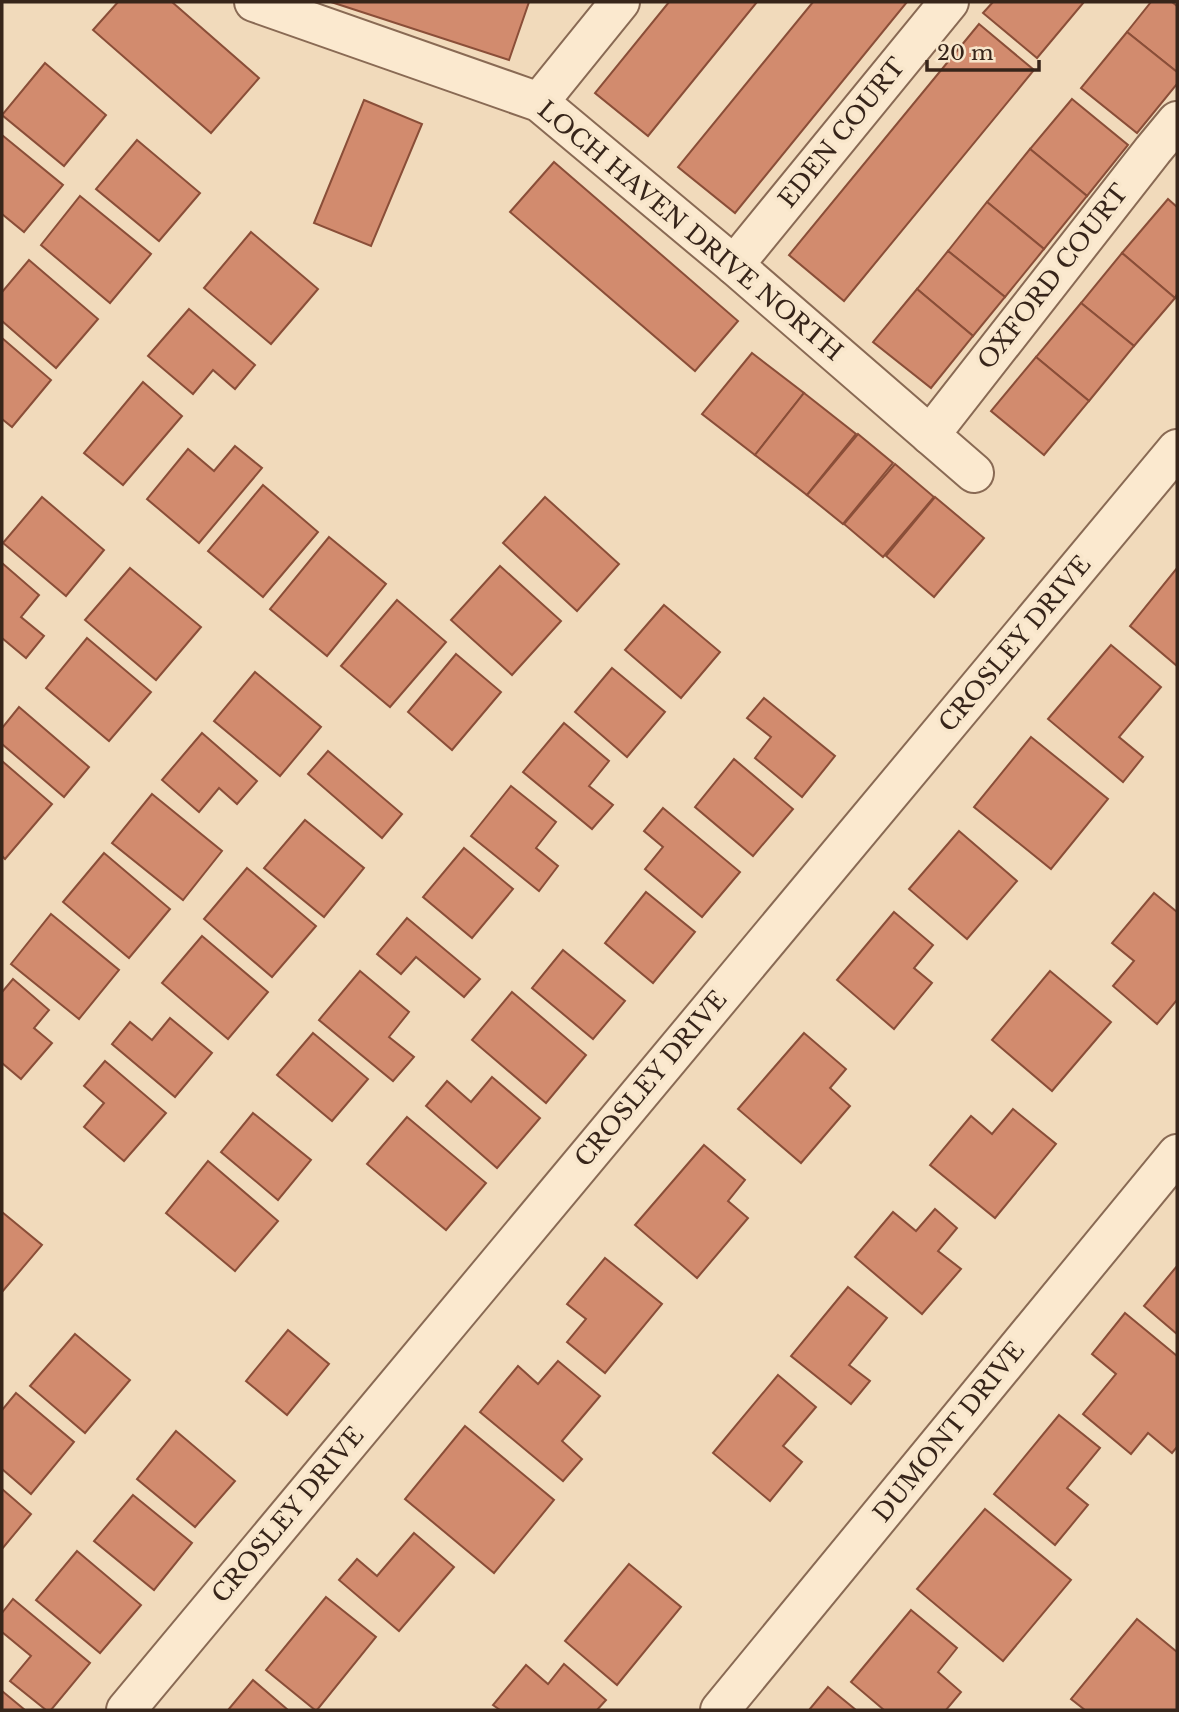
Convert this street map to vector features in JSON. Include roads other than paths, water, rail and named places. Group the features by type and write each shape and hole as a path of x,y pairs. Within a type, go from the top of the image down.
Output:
{"street":[{"name":"LOCH HAVEN DRIVE NORTH","path":"254,2 539,102 734,265 974,473"},
{"path":"539,102 620,2"},
{"name":"EDEN COURT","path":"734,265 950,2"},
{"name":"OXFORD COURT","path":"930,435 1177,121"},
{"name":"CROSLEY DRIVE","path":"126,1710 1177,449"},
{"name":"DUMONT DRIVE","path":"720,1710 1177,1154"}]}
